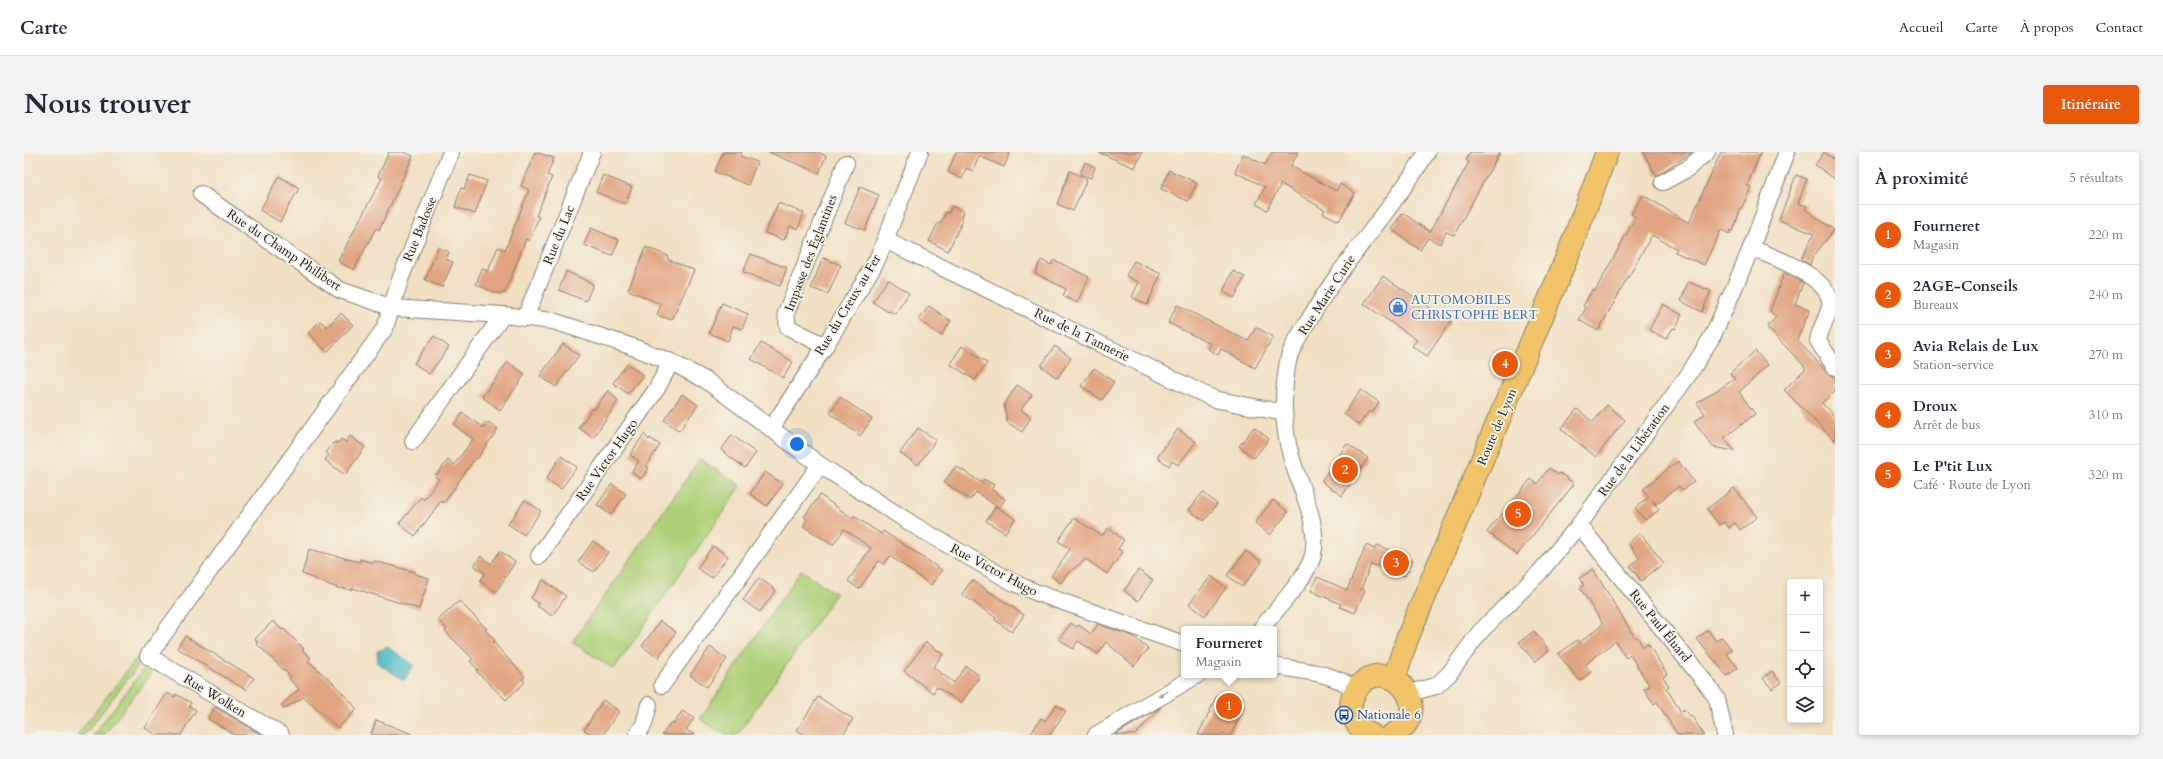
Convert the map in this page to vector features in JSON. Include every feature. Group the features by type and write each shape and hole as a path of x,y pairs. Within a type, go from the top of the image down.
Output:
{"main road":[{"name":"Route de Lyon","path":"1401,686 1410,632 1570,252 1607,152"},
{"path":"1369,735 1357,724 1351,710 1352,699 1356,690 1363,682 1373,677 1383,676 1401,686 1412,703 1411,713 1407,723 1398,734"}],"street":[{"name":"Rue Badosse","path":"148,656 386,328 401,278 451,152"},
{"name":"Rue du Lac","path":"525,318 592,152"},
{"name":"Rue du Creux au Fer","path":"771,429 825,346 878,260 920,152"},
{"name":"Rue Marie Curie","path":"1263,626 1308,568 1313,555 1312,519 1290,455 1284,413 1286,377 1290,356 1301,332 1333,282 1399,196 1427,152"},
{"path":"1662,182 1687,169 1707,152"},
{"name":"Rue de la Libération","path":"1401,686 1436,686 1449,674 1480,632 1539,573 1579,525 1689,374 1713,335 1751,248 1787,152"},
{"name":"Impasse des Églantines","path":"825,346 788,326 786,313 846,163"},
{"name":"Rue du Champ Philibert","path":"202,194 340,290 392,308"},
{"name":"Rue de la Tannerie","path":"885,240 1214,399 1284,413"},
{"path":"1751,248 1783,261 1814,279 1829,296 1830,306 1820,330 1818,341 1835,367"},
{"name":"Rue Victor Hugo","path":"392,308 502,315 553,321 630,346 671,362 707,381 820,464 917,527 1014,583 1040,594 1181,643"},
{"path":"413,441 502,315"},
{"name":"Rue Victor Hugo","path":"539,556 656,390 671,362"},
{"path":"662,685 820,464"},
{"name":"Rue Paul Éluard","path":"1579,525 1709,686 1717,699 1725,735"},
{"name":"Rue Wolken","path":"148,656 281,735"},
{"path":"1277,667 1328,676 1345,682 1356,690"},
{"path":"1096,735 1192,678"},
{"path":"637,735 644,724 649,705"}],"green space":[{"path":"700,459 741,486 614,669 572,642"},
{"path":"801,570 836,594 737,735 725,735 700,719"},
{"path":"139,655 144,658 84,735 77,735"},
{"path":"147,665 156,667 104,735 93,735"}],"water":[{"path":"386,646 414,665 404,680 376,662 378,658 377,651 384,649"}],"building":[{"path":"389,152 404,152 413,156 379,230 376,228 354,270 338,261 382,178 378,176"},
{"path":"535,152 554,158 547,175 552,177 536,216 539,217 529,241 526,239 505,293 495,293 476,284 482,269 488,271 498,247 505,250 529,190 521,186"},
{"path":"723,152 742,152 740,156 757,162 748,185 715,172"},
{"path":"768,152 817,152 826,156 819,173"},
{"path":"956,152 1010,152 1004,167 979,156 973,171 966,168 962,179 948,172"},
{"path":"1098,152 1142,152 1135,168"},
{"path":"1272,152 1298,152 1291,166 1336,191 1340,184 1355,193 1339,221 1323,213 1325,210 1281,184 1267,210 1256,204 1265,187 1235,172 1243,154 1265,165"},
{"path":"1470,152 1500,152 1454,235 1446,232 1440,244 1428,238 1420,250 1391,229 1403,213 1430,232 1469,162 1466,160"},
{"path":"1643,152 1692,152 1656,176"},
{"path":"1721,152 1761,152 1747,185 1751,187 1741,208 1733,231 1731,230 1730,234 1721,230 1704,265 1675,252 1677,249 1652,235 1598,331 1579,320 1586,308 1583,306 1593,289 1595,291 1636,217 1631,214 1643,195 1689,223"},
{"path":"1824,152 1835,160 1835,179 1815,165"},
{"path":"1085,162 1095,167 1091,178 1080,174"},
{"path":"1169,170 1197,183 1188,201 1161,189"},
{"path":"1070,171 1087,179 1073,211 1057,204"},
{"path":"470,175 487,181 475,214 455,207 461,188 464,189"},
{"path":"603,175 632,187 625,204 596,192"},
{"path":"1796,175 1807,179 1798,203 1807,206 1805,209 1834,230 1812,258 1810,265 1801,259 1814,234 1779,220"},
{"path":"279,176 299,188 280,222 260,210"},
{"path":"860,187 879,195 865,230 845,223"},
{"path":"778,203 804,213 798,229 790,226 784,240 765,233"},
{"path":"952,206 964,212 961,219 963,220 948,251 929,241 938,223 940,224 946,212 949,213"},
{"path":"591,228 619,240 612,256 584,245"},
{"path":"438,247 449,252 446,259 453,262 442,287 425,280"},
{"path":"646,247 668,256 667,259 694,270 672,320 657,315 661,304 628,290"},
{"path":"751,254 787,268 780,286 743,272"},
{"path":"823,258 841,265 828,294 811,288"},
{"path":"1041,260 1051,265 1054,260 1089,277 1077,303 1063,296 1066,289 1035,273"},
{"path":"1134,261 1161,274 1147,305 1132,297 1139,282 1126,276"},
{"path":"566,271 593,284 586,301 559,290"},
{"path":"1233,271 1245,277 1234,298 1223,291"},
{"path":"1784,273 1803,283 1795,304 1810,310 1797,340 1827,372 1835,378 1835,391 1822,403 1835,417 1835,441 1784,390 1806,368 1767,327 1776,317 1770,311"},
{"path":"1383,276 1451,322 1427,356 1412,346 1417,340 1364,304"},
{"path":"888,279 909,293 895,314 889,311 888,312 873,302"},
{"path":"1688,282 1711,291 1702,312 1681,301"},
{"path":"722,303 748,314 742,329 733,326 728,341 709,333"},
{"path":"1663,304 1682,315 1675,329 1673,328 1666,339 1649,330"},
{"path":"1177,305 1248,341 1256,327 1273,337 1255,368 1221,349 1218,355 1208,349 1211,344 1168,323"},
{"path":"929,306 951,321 941,336 919,320"},
{"path":"341,313 353,325 327,352 308,333 320,321 327,327"},
{"path":"434,336 449,347 429,374 414,363"},
{"path":"761,343 793,362 783,378 751,359"},
{"path":"563,344 579,355 556,387 540,376"},
{"path":"962,346 987,363 975,380 950,364"},
{"path":"1055,346 1071,358 1057,378 1041,366"},
{"path":"1755,351 1768,365 1739,392 1755,414 1724,438 1734,451 1713,447 1694,422 1705,414 1697,403 1735,379 1730,373"},
{"path":"508,362 525,374 500,410 482,397"},
{"path":"627,364 643,375 628,394 613,383"},
{"path":"1094,368 1114,382 1102,400 1081,386"},
{"path":"1017,385 1032,395 1021,410 1031,417 1022,432 1007,422 1004,405"},
{"path":"608,390 618,401 593,438 579,428 592,408 594,410"},
{"path":"1361,390 1379,402 1372,413 1369,411 1359,425 1344,414"},
{"path":"682,394 698,405 679,431 664,420"},
{"path":"840,397 872,419 860,436 830,413"},
{"path":"1607,405 1625,420 1596,457 1561,429 1577,409 1593,422"},
{"path":"463,413 484,428 488,422 498,429 477,459 475,458 444,503 441,501 415,536 399,524 421,497 424,500 439,479 435,477 448,460 454,465 473,439 454,425"},
{"path":"1254,427 1269,439 1254,458 1239,446"},
{"path":"918,428 936,440 918,465 900,453"},
{"path":"1178,429 1196,442 1178,465 1172,461 1169,466 1157,457"},
{"path":"644,434 649,440 650,438 660,445 646,466 649,468 641,479 632,472 639,461 630,455"},
{"path":"732,435 756,453 745,468 721,450"},
{"path":"350,436 365,447 345,475 325,460 329,455 326,453 333,443 339,442 341,439 346,442"},
{"path":"1347,444 1368,458 1342,496 1321,481"},
{"path":"561,456 577,467 561,489 546,479"},
{"path":"1678,461 1694,482 1682,490 1679,486 1656,504 1652,500 1659,510 1645,520 1635,508 1649,497 1643,489"},
{"path":"956,466 982,483 984,479 994,485 991,489 1005,499 999,508 976,492 970,500 944,482"},
{"path":"1549,468 1558,475 1560,473 1574,484 1517,555 1487,532 1531,479 1537,484"},
{"path":"765,472 783,484 767,506 750,494"},
{"path":"612,484 626,494 611,515 597,505"},
{"path":"1734,488 1757,517 1740,530 1735,523 1729,528 1724,522 1719,525 1707,509"},
{"path":"1203,492 1217,504 1204,521 1189,510"},
{"path":"820,495 852,518 854,516 881,534 883,531 942,570 931,585 890,556 884,565 879,561 859,589 848,581 871,548 844,529 833,545 803,526 807,519 804,517"},
{"path":"525,500 541,511 524,535 508,524"},
{"path":"1273,500 1288,512 1270,535 1255,523"},
{"path":"996,506 1015,519 1005,533 986,521"},
{"path":"1074,518 1102,536 1108,528 1124,540 1118,549 1123,552 1107,574 1086,559 1067,574 1061,583 1051,576 1070,549 1058,541"},
{"path":"1640,533 1664,563 1641,581 1630,566 1639,558 1628,543"},
{"path":"593,541 608,552 594,572 578,562"},
{"path":"1366,545 1375,549 1377,545 1413,560 1405,576 1371,564 1361,589 1365,590 1355,613 1340,607 1341,604 1311,591 1317,577 1347,590"},
{"path":"713,546 728,556 712,578 697,568"},
{"path":"309,549 360,562 360,559 373,563 374,561 415,572 415,574 429,578 419,609 353,588 352,590 340,589 302,574"},
{"path":"500,551 515,562 496,592 480,581 485,573 474,566 481,556 491,564"},
{"path":"1246,551 1262,562 1242,587 1227,575"},
{"path":"1593,569 1635,638 1637,637 1643,647 1648,644 1667,674 1663,677 1669,686 1666,688 1681,712 1684,709 1689,716 1691,715 1704,735 1678,735 1657,702 1654,704 1644,689 1650,686 1630,655 1626,658 1615,641 1585,665 1591,672 1580,681 1558,654 1577,640 1579,643 1603,624 1580,588 1584,585 1580,578"},
{"path":"1138,570 1153,580 1138,601 1124,591"},
{"path":"1211,576 1226,588 1205,616 1189,604"},
{"path":"759,578 776,590 760,612 743,600"},
{"path":"543,580 566,596 552,616 537,606 539,604 531,598"},
{"path":"972,580 1024,615 1012,632 995,620 996,618 962,594"},
{"path":"459,601 487,629 485,630 495,640 493,642 525,677 522,679 525,682 506,700 476,671 478,670 470,661 473,659 445,631 447,629 438,620"},
{"path":"273,621 282,630 284,629 304,649 302,650 311,658 308,661 333,683 357,709 338,728 304,697 284,709 281,705 299,689 289,679 291,677 256,643 258,642 255,639"},
{"path":"660,621 676,632 658,658 642,646"},
{"path":"1071,623 1077,627 1079,625 1091,634 1098,624 1133,636 1148,649 1134,666 1106,642 1098,654 1078,641 1073,649 1059,639"},
{"path":"1708,630 1716,641 1722,637 1732,650 1727,654 1738,668 1727,676 1697,639"},
{"path":"1534,631 1549,650 1535,662 1519,642"},
{"path":"185,636 254,678 246,690 177,648"},
{"path":"926,642 943,654 933,667 954,683 966,666 980,676 961,703 937,687 933,693 904,671"},
{"path":"710,647 727,659 707,687 690,675"},
{"path":"1772,671 1781,683 1772,689 1763,678"},
{"path":"167,693 175,697 176,694 191,703 189,706 196,710 181,735 157,735 145,728"},
{"path":"1218,694 1244,707 1231,735 1198,735"},
{"path":"818,697 853,719 843,735 805,735 797,730"},
{"path":"603,700 619,711 603,735 593,735 584,730"},
{"path":"1056,705 1066,711 1050,735 1030,735 1041,718 1045,721"},
{"path":"215,707 262,735 235,735 208,719"},
{"path":"1161,707 1135,735 1115,735"},
{"path":"682,711 694,718 686,730 695,735 662,735 671,722 674,724"},
{"path":"376,720 412,734 412,735 371,735"}],"place":[{"name":"AUTOMOBILES CHRISTOPHE BERT","path":"1398,307"},
{"name":"Droux","path":"1505,364"},
{"name":"2AGE-Conseils","path":"1345,470"},
{"name":"Le P'tit Lux","path":"1518,514"},
{"name":"Avia Relais de Lux","path":"1396,563"},
{"name":"Fourneret","path":"1229,706"},
{"name":"Nationale 6","path":"1344,715"}]}
